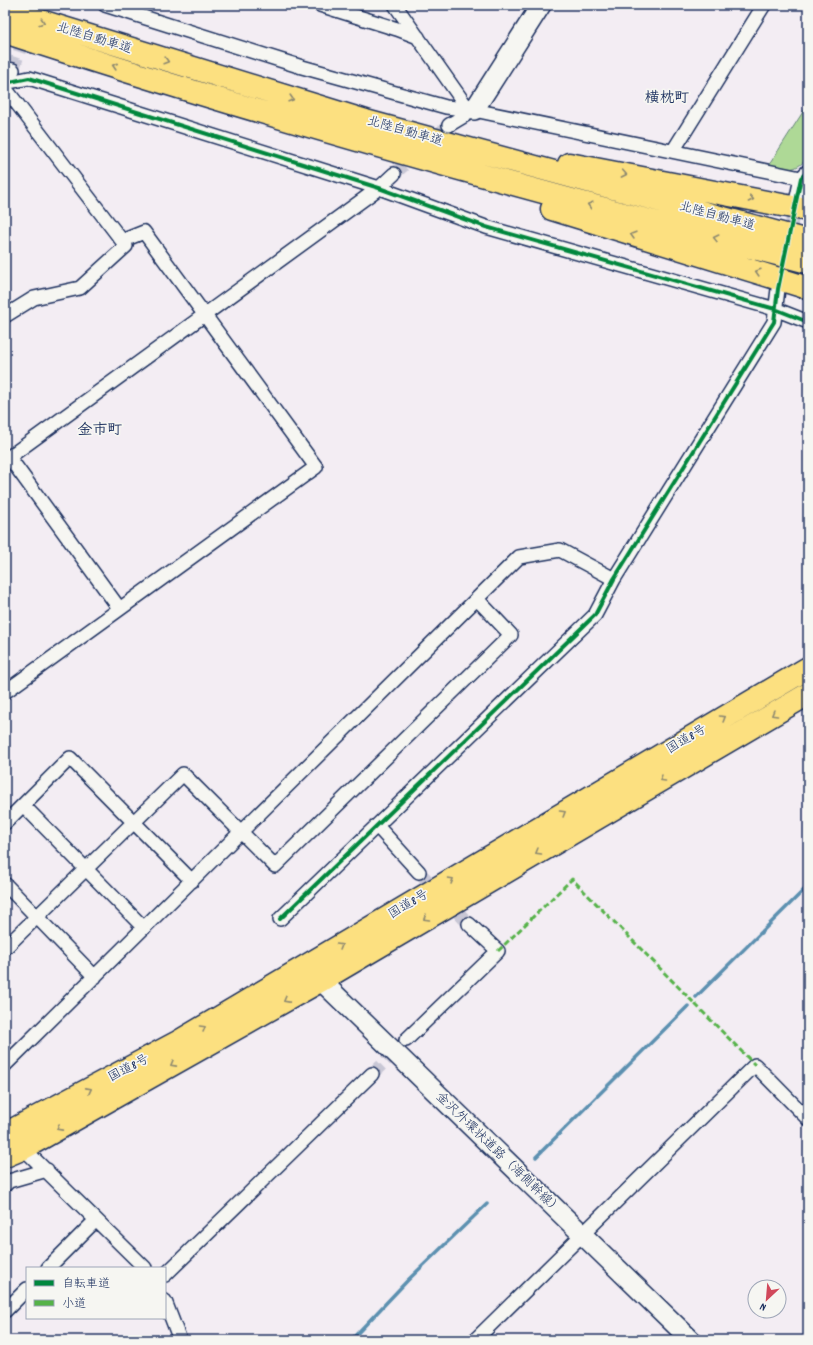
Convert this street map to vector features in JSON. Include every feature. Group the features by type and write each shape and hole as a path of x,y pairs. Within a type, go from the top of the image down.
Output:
{"highway":[{"name":"北陸自動車道","path":"5,10 366,121 808,241"},
{"name":"北陸自動車道","path":"5,32 219,99 483,175 808,262"},
{"path":"219,99 271,118 441,171 622,232 808,288"},
{"path":"366,121 524,155 803,204"},
{"name":"国道8号","path":"14,1152 313,974 808,668"},
{"name":"国道8号","path":"6,1132 178,1042 313,974 808,694"}],"main road":[{"path":"474,110 541,5"},
{"name":"金沢外環状道路（海側幹線）","path":"313,974 691,1340"}],"street":[{"path":"105,5 121,7 302,67 446,106 474,110 673,151 805,174 803,204"},
{"path":"320,5 398,29 420,38"},
{"path":"395,5 420,38 464,103 474,110"},
{"path":"673,151 764,5"},
{"path":"5,68 13,70 5,80"},
{"path":"5,83 28,78 379,188 486,227 775,309 808,322"},
{"path":"5,88 124,240 126,246 80,288 34,298 5,316"},
{"path":"449,125 474,110"},
{"path":"119,608 7,458 206,315 379,188 394,174"},
{"path":"5,692 316,466 144,232 124,240"},
{"path":"280,919 595,615 614,580 774,322 778,289"},
{"path":"5,1065 96,977 519,557 560,550 614,580"},
{"path":"5,948 36,916 183,774 275,866 511,635 477,599"},
{"path":"5,823 70,758 192,881"},
{"path":"23,805 144,928"},
{"path":"377,826 419,872"},
{"path":"5,884 96,977"},
{"path":"406,1040 498,951 469,924"},
{"path":"475,1340 755,1065 808,1119"},
{"path":"166,1274 372,1074"},
{"path":"6,1132 14,1152 47,1170 144,1267"},
{"path":"5,1184 9,1181 47,1170"},
{"path":"49,1267 96,1220"},
{"path":"5,1312 26,1290"},
{"path":"166,1303 180,1340"}],"green space":[{"path":"808,104 808,158 803,163 790,169 769,165"}],"waterway":[{"path":"696,997 808,886"},
{"path":"536,1157 688,1006"},
{"path":"351,1340 408,1280 487,1204"}],"tunnel":[{"path":"13,70 35,5"},
{"path":"394,174 449,125"},
{"path":"779,286 796,201"},
{"path":"419,872 469,924"},
{"path":"372,1074 399,1047"}],"marked path":[{"path":"498,951 572,879 755,1065"}],"cycle path":[{"path":"5,83 29,78 379,188 486,227 775,309 808,322"},
{"path":"280,919 595,615 614,579 774,322 778,289 801,178 808,171"}],"district":[{"name":"横枕町","path":"667,99"},
{"name":"金市町","path":"100,431"}]}
